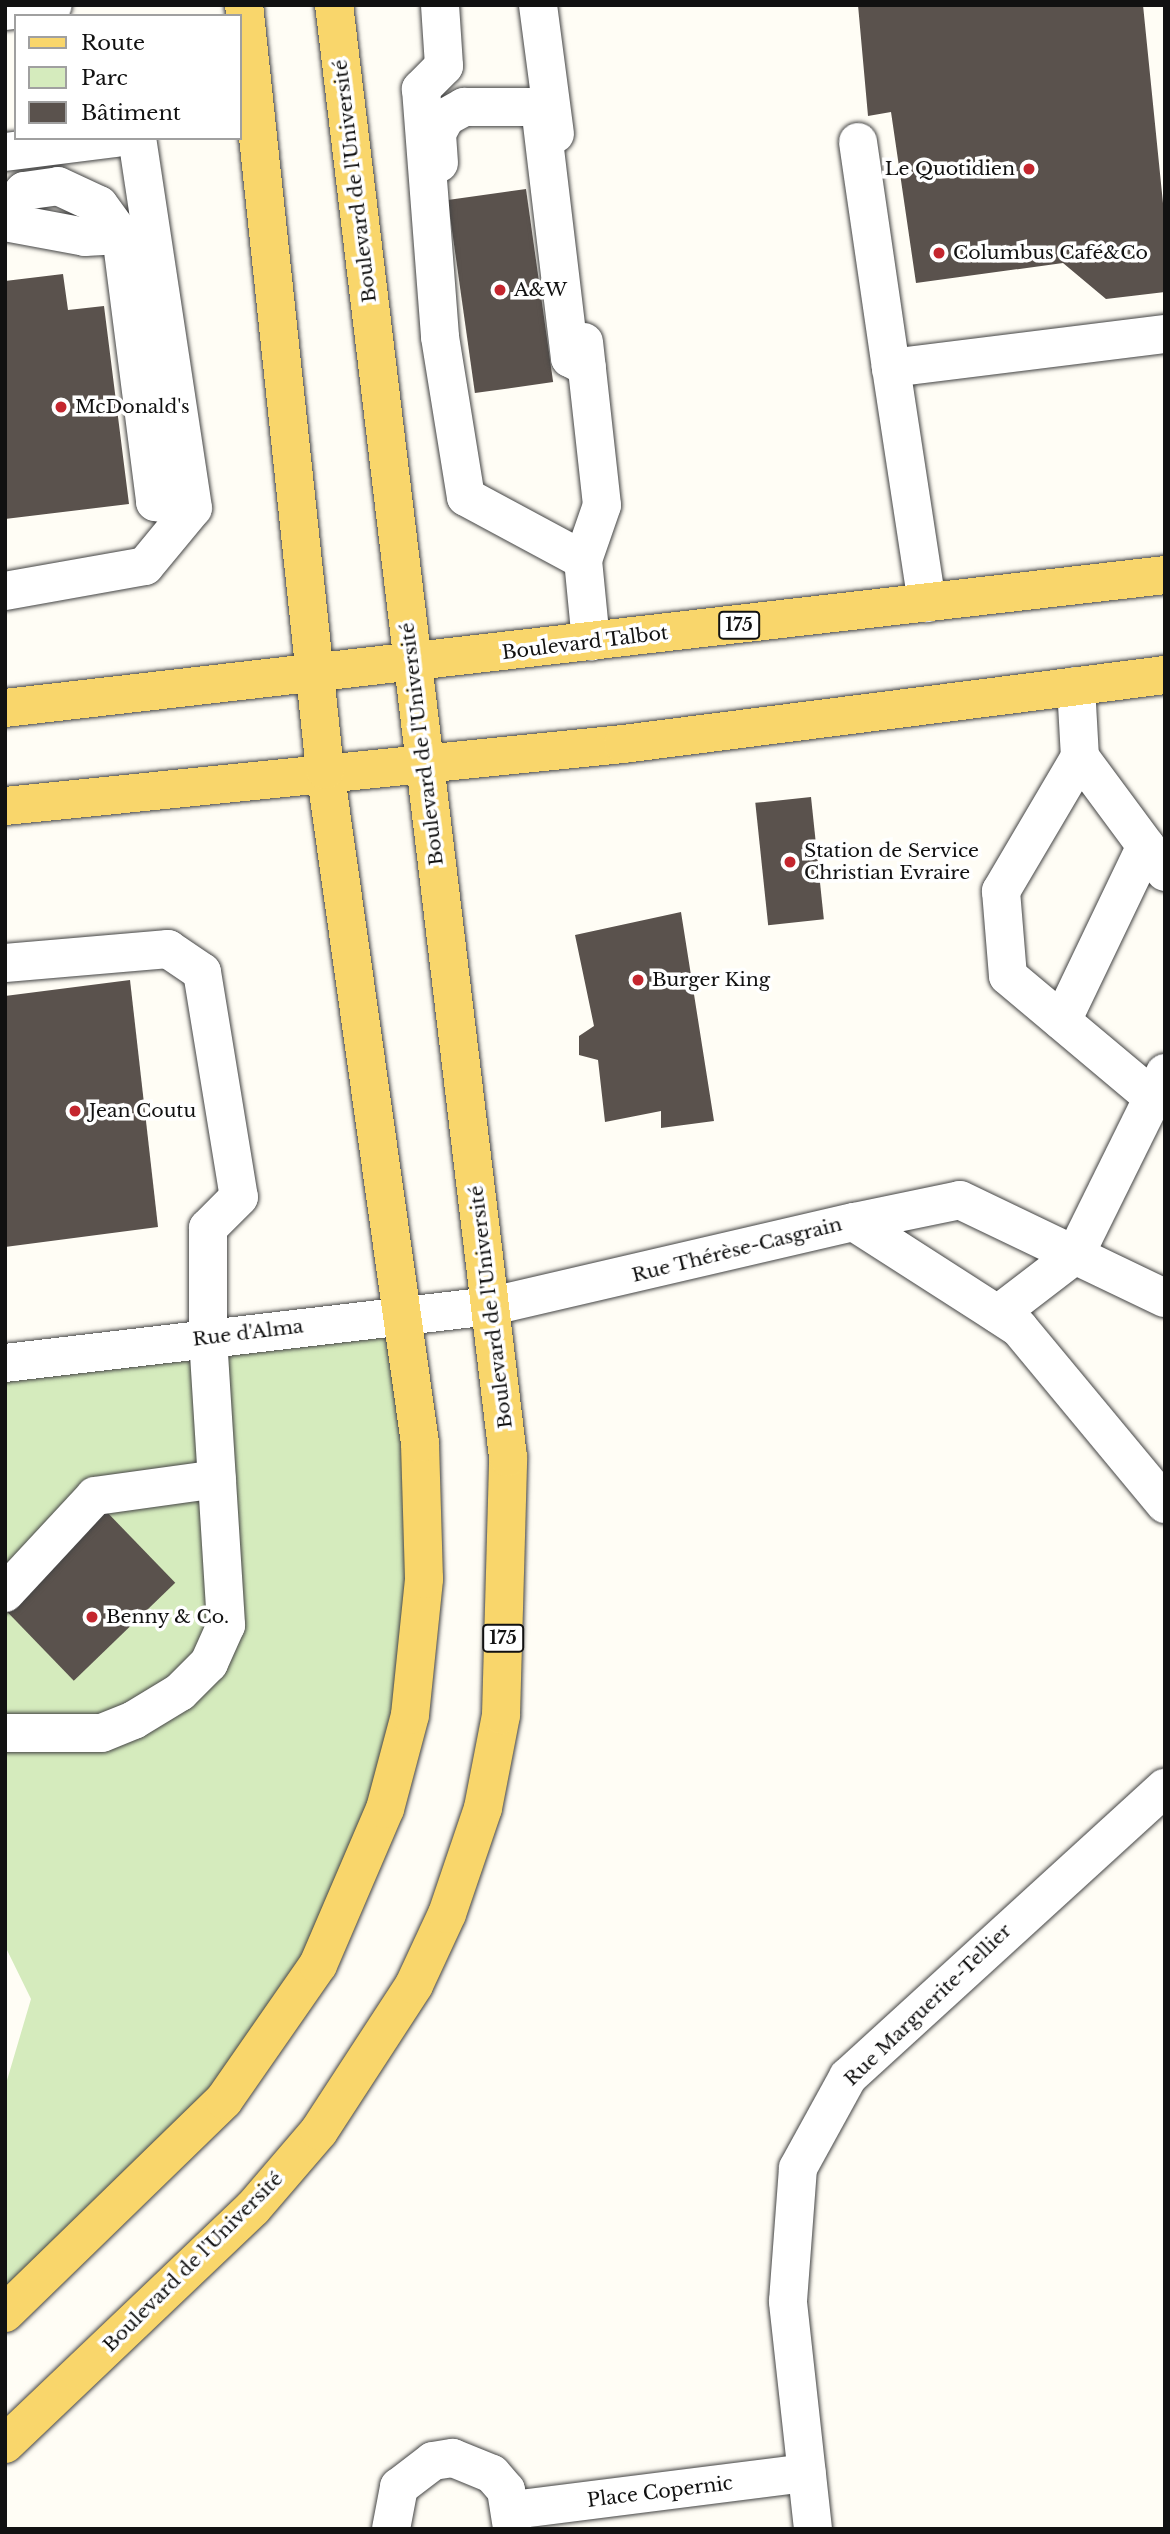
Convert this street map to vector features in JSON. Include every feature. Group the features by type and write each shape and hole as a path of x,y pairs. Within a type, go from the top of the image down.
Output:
{"main road":[{"path":"5,2313 224,2100 283,2022 354,1891 385,1809 410,1715 424,1579 419,1443 404,1312 325,771 244,5"},
{"name":"Boulevard de l'Université","path":"5,2444 253,2208 319,2131 414,1986 447,1914 483,1808 501,1715 508,1457 334,5"},
{"name":"Boulevard Talbot","path":"5,708 1165,575"},
{"path":"5,806 424,760 623,744 1165,675"}],"street":[{"path":"5,11 53,5"},
{"path":"440,5 444,66 421,89 440,337 466,497 583,560"},
{"path":"538,5 587,368 602,505 583,560 591,642"},
{"path":"440,337 448,318 437,133 446,117 464,107 540,107 570,358 587,368"},
{"path":"5,152 100,140"},
{"path":"5,591 145,566 193,508 137,140"},
{"path":"858,142 927,603"},
{"path":"5,214 24,191 58,186 99,205 121,235 155,502 193,508"},
{"path":"5,222 85,237 121,235"},
{"path":"891,368 1165,334"},
{"path":"1062,1021 1155,859 1080,757 1076,686"},
{"path":"998,1314 1075,1255 1159,1085 1062,1021 1008,976 1001,891 1080,757"},
{"path":"5,963 168,949 202,972 239,1197 208,1228 208,1338 226,1625 209,1663 180,1692 101,1733 5,1733"},
{"path":"854,1222 960,1200 1165,1298"},
{"name":"Rue Thérèse-Casgrain","path":"492,1306 854,1222 1019,1328 1165,1504"},
{"name":"Rue d'Alma","path":"5,1363 404,1312 492,1306"},
{"path":"5,1592 95,1496 217,1479"},
{"name":"Rue Marguerite-Tellier","path":"813,2529 788,2301 798,2168 848,2077 1165,1788"},
{"name":"Place Copernic","path":"391,2529 399,2487 433,2461 474,2462 506,2490 512,2520 807,2473"}],"green space":[{"path":"404,1313 410,1715 276,2034 5,2313 5,2087 31,1999 5,1946 5,1363"}],"building":[{"name":"Le Quotidien","path":"858,5 1143,5 1165,223 1165,292 1106,299 1063,263 916,283 891,112 868,116"},
{"name":"A&W","path":"526,189 553,382 475,393 448,200"},
{"name":"McDonald's","path":"63,274 68,310 104,306 129,504 5,519 5,281"},
{"name":"Station de Service Christian Evraire","path":"811,797 824,919 768,925 755,803"},
{"name":"Burger King","path":"681,912 714,1121 661,1128 661,1111 605,1122 598,1060 579,1055 579,1036 594,1026 575,935"},
{"name":"Jean Coutu","path":"130,980 158,1227 5,1247 5,996"},
{"path":"103,1508 175,1583 74,1681 5,1609 5,1603"}],"place":[{"name":"Le Quotidien","path":"1029,169"},
{"name":"Columbus Café&Co","path":"939,253"},
{"name":"A&W","path":"500,290"},
{"name":"McDonald's","path":"61,407"},
{"name":"Station de Service Christian Evraire","path":"790,862"},
{"name":"Burger King","path":"638,980"},
{"name":"Jean Coutu","path":"75,1111"},
{"name":"Benny & Co.","path":"92,1617"}]}
